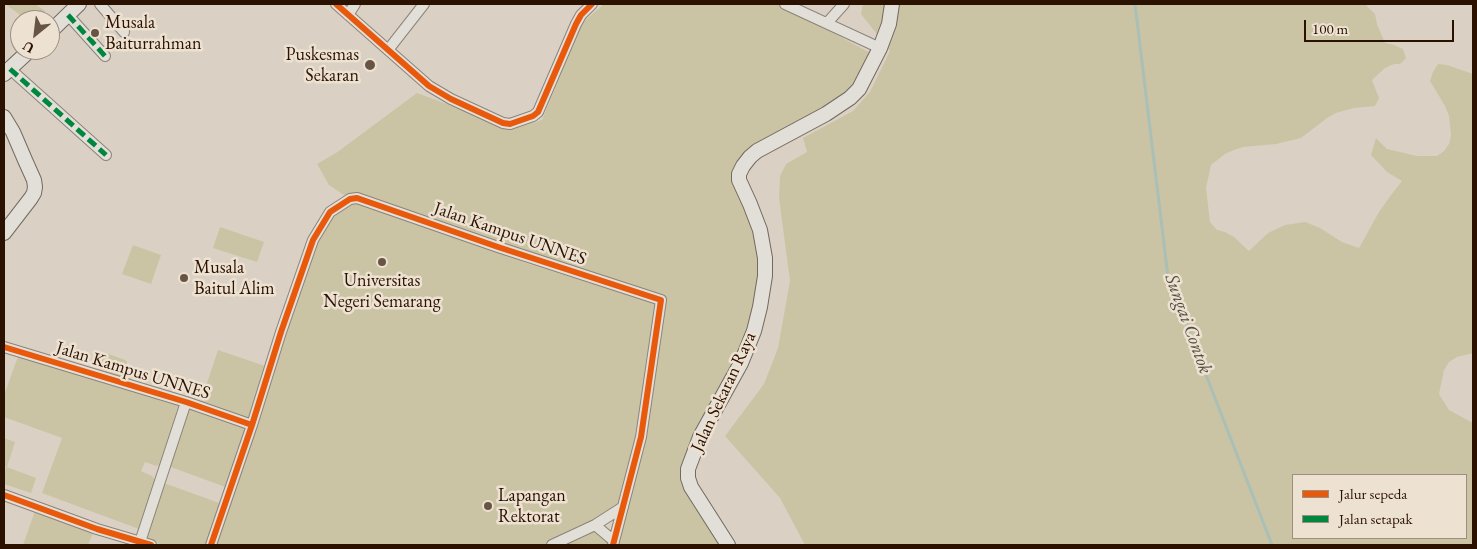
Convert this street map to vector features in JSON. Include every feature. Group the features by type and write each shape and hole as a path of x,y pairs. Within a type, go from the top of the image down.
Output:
{"main road":[{"path":"60,22 79,4"},
{"name":"Jalan Sekaran Raya","path":"728,545 692,487 688,478 688,469 700,437 741,363 754,330 760,307 765,276 765,258 760,230 739,180 739,174 743,166 757,150 826,114 850,98 859,89 880,48 889,24 892,4"},
{"path":"7,71 19,60"},
{"path":"4,117 13,132 34,180 34,193 4,233"}],"street":[{"path":"100,4 124,32"},
{"path":"336,4 429,86 451,99 503,123 510,124 533,116 538,112 576,24 581,15 592,4"},
{"path":"348,15 355,4"},
{"path":"388,50 424,4"},
{"path":"785,4 798,6 827,23 880,48"},
{"path":"827,23 844,4"},
{"path":"68,14 105,56"},
{"path":"7,71 106,155"},
{"name":"Jalan Kampus UNNES","path":"212,545 313,240 330,212 350,199 357,198 498,247 662,300 641,437 613,543 595,525"},
{"name":"Jalan Kampus UNNES","path":"4,346 186,402 252,425"},
{"path":"140,542 186,402"},
{"path":"4,495 97,529 151,545"},
{"path":"552,545 595,525 623,506"}],"shaded area":[{"path":"5,4 35,4 44,10 13,10"},
{"path":"604,4 780,4 874,55 850,96 737,171 754,226 761,276 751,328 685,471 724,545 615,545 664,299 357,196 344,195 329,185 317,164 336,153 417,93 514,129 542,120 582,23"},
{"path":"863,4 1365,4 1375,14 1385,43 1403,49 1406,58 1400,64 1394,64 1385,68 1372,80 1379,98 1375,106 1354,108 1336,113 1301,138 1276,144 1243,147 1225,154 1211,165 1206,188 1210,222 1217,230 1234,237 1249,251 1268,233 1285,225 1305,222 1320,228 1342,242 1359,248 1379,212 1402,181 1387,172 1371,155 1376,138 1387,149 1417,156 1437,156 1449,144 1451,135 1449,116 1430,81 1433,72 1438,64 1447,65 1473,74 1473,353 1457,357 1449,362 1444,370 1439,394 1449,410 1473,423 1473,545 805,545 780,498 725,436 764,384 778,348 790,281 779,198 780,176 786,164 807,152 803,138 853,111 870,92 890,51 861,14"},
{"path":"355,202 529,264 657,304 638,437 622,505 548,545 215,545 316,241 332,215 343,207"},
{"path":"220,227 264,242 257,262 213,248"},
{"path":"133,245 161,255 151,284 122,274"},
{"path":"218,350 268,367 250,421 200,404"},
{"path":"106,353 127,362 123,379 99,371 103,356"},
{"path":"19,354 179,403 162,464 156,466 145,462 141,471 152,476 156,481 139,529 42,493 62,438 4,417 4,395"},
{"path":"188,405 249,427 228,488 168,466"},
{"path":"4,438 15,442 7,467 36,478 31,493 4,484 6,467 4,466"},
{"path":"164,483 222,504 208,545 164,545 144,539"},
{"path":"35,511 93,533 88,545 23,545"},
{"path":"595,527 611,545 557,545"}],"waterway":[{"name":"Sungai Contok","path":"1135,4 1168,277 1272,545"}],"marked path":[{"path":"68,15 105,56"},
{"path":"10,69 106,155"}],"cycle path":[{"path":"336,4 429,86 451,99 503,123 510,124 533,116 538,112 576,24 581,15 592,4"},
{"path":"211,545 313,240 330,212 350,199 357,198 498,247 661,300 641,437 613,545"},
{"path":"4,347 186,402 252,425"},
{"path":"4,495 97,529 151,545"}],"place":[{"name":"Musala Baiturrahman","path":"95,33"},
{"name":"Puskesmas Sekaran","path":"370,65"},
{"name":"Universitas Negeri Semarang","path":"382,262"},
{"name":"Musala Baitul Alim","path":"184,278"},
{"name":"Lapangan Rektorat","path":"488,506"}]}
